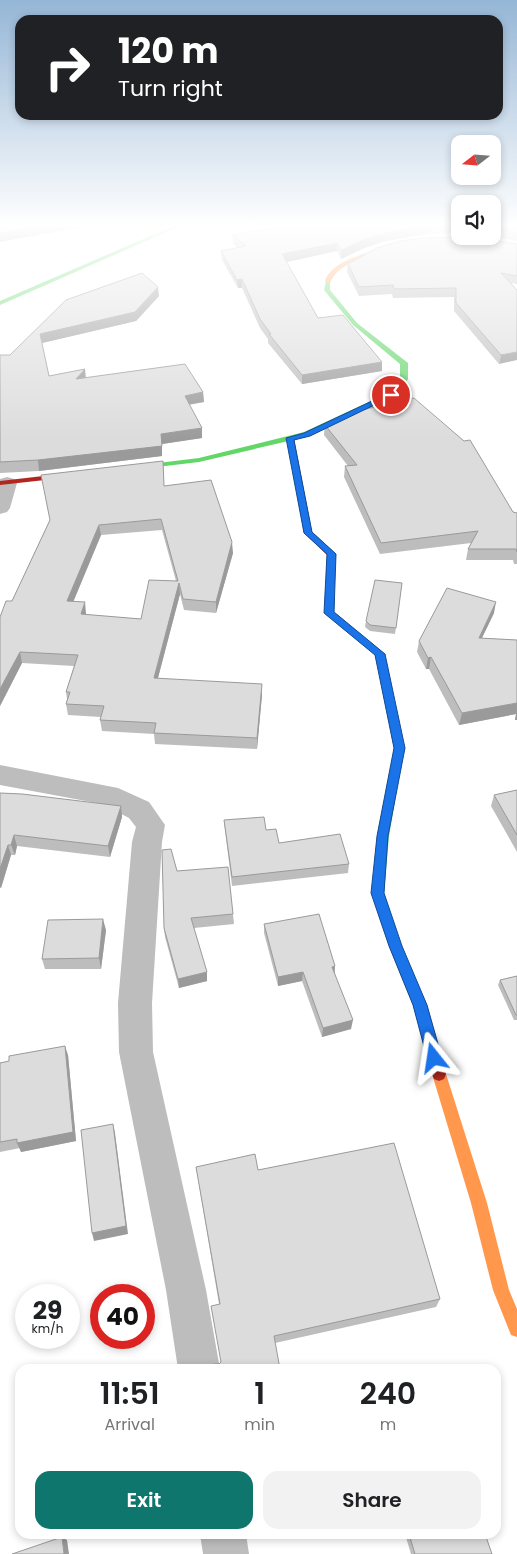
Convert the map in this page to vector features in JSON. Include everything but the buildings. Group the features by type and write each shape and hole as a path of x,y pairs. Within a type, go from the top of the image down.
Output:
{"street":[{"path":"0,303 15,297"},
{"path":"110,471 199,460 307,434 391,395 404,379 404,363 355,324 332,297"},
{"path":"290,438 308,533 332,554 329,613 380,654 399,748 382,836 378,893 395,946 420,1005 444,1093 479,1203 501,1290 517,1329"},
{"path":"0,508 4,483 92,473"},
{"path":"0,774 108,795 139,810 151,825 147,842 135,1003 136,1052 186,1290 198,1364"},
{"path":"224,1539 226,1554"}],"traffic: fast":[{"path":"0,303 15,297"},
{"path":"126,469 199,460 307,434 391,395 404,379 404,363 355,324 332,297"},
{"path":"330,602 329,613 380,654 399,749 383,836 378,894"}],"traffic: slow":[{"path":"439,1074 479,1203 501,1290 517,1329"}],"traffic: jam":[{"path":"290,439 308,533 332,554 330,602"},
{"path":"0,483 78,474"},
{"path":"378,894 395,946 420,1005 439,1074"}],"route":[{"path":"391,395 307,434 290,438 308,533 332,554 329,613 380,654 399,748 382,836 378,893 395,946 420,1005 434,1058"}]}
